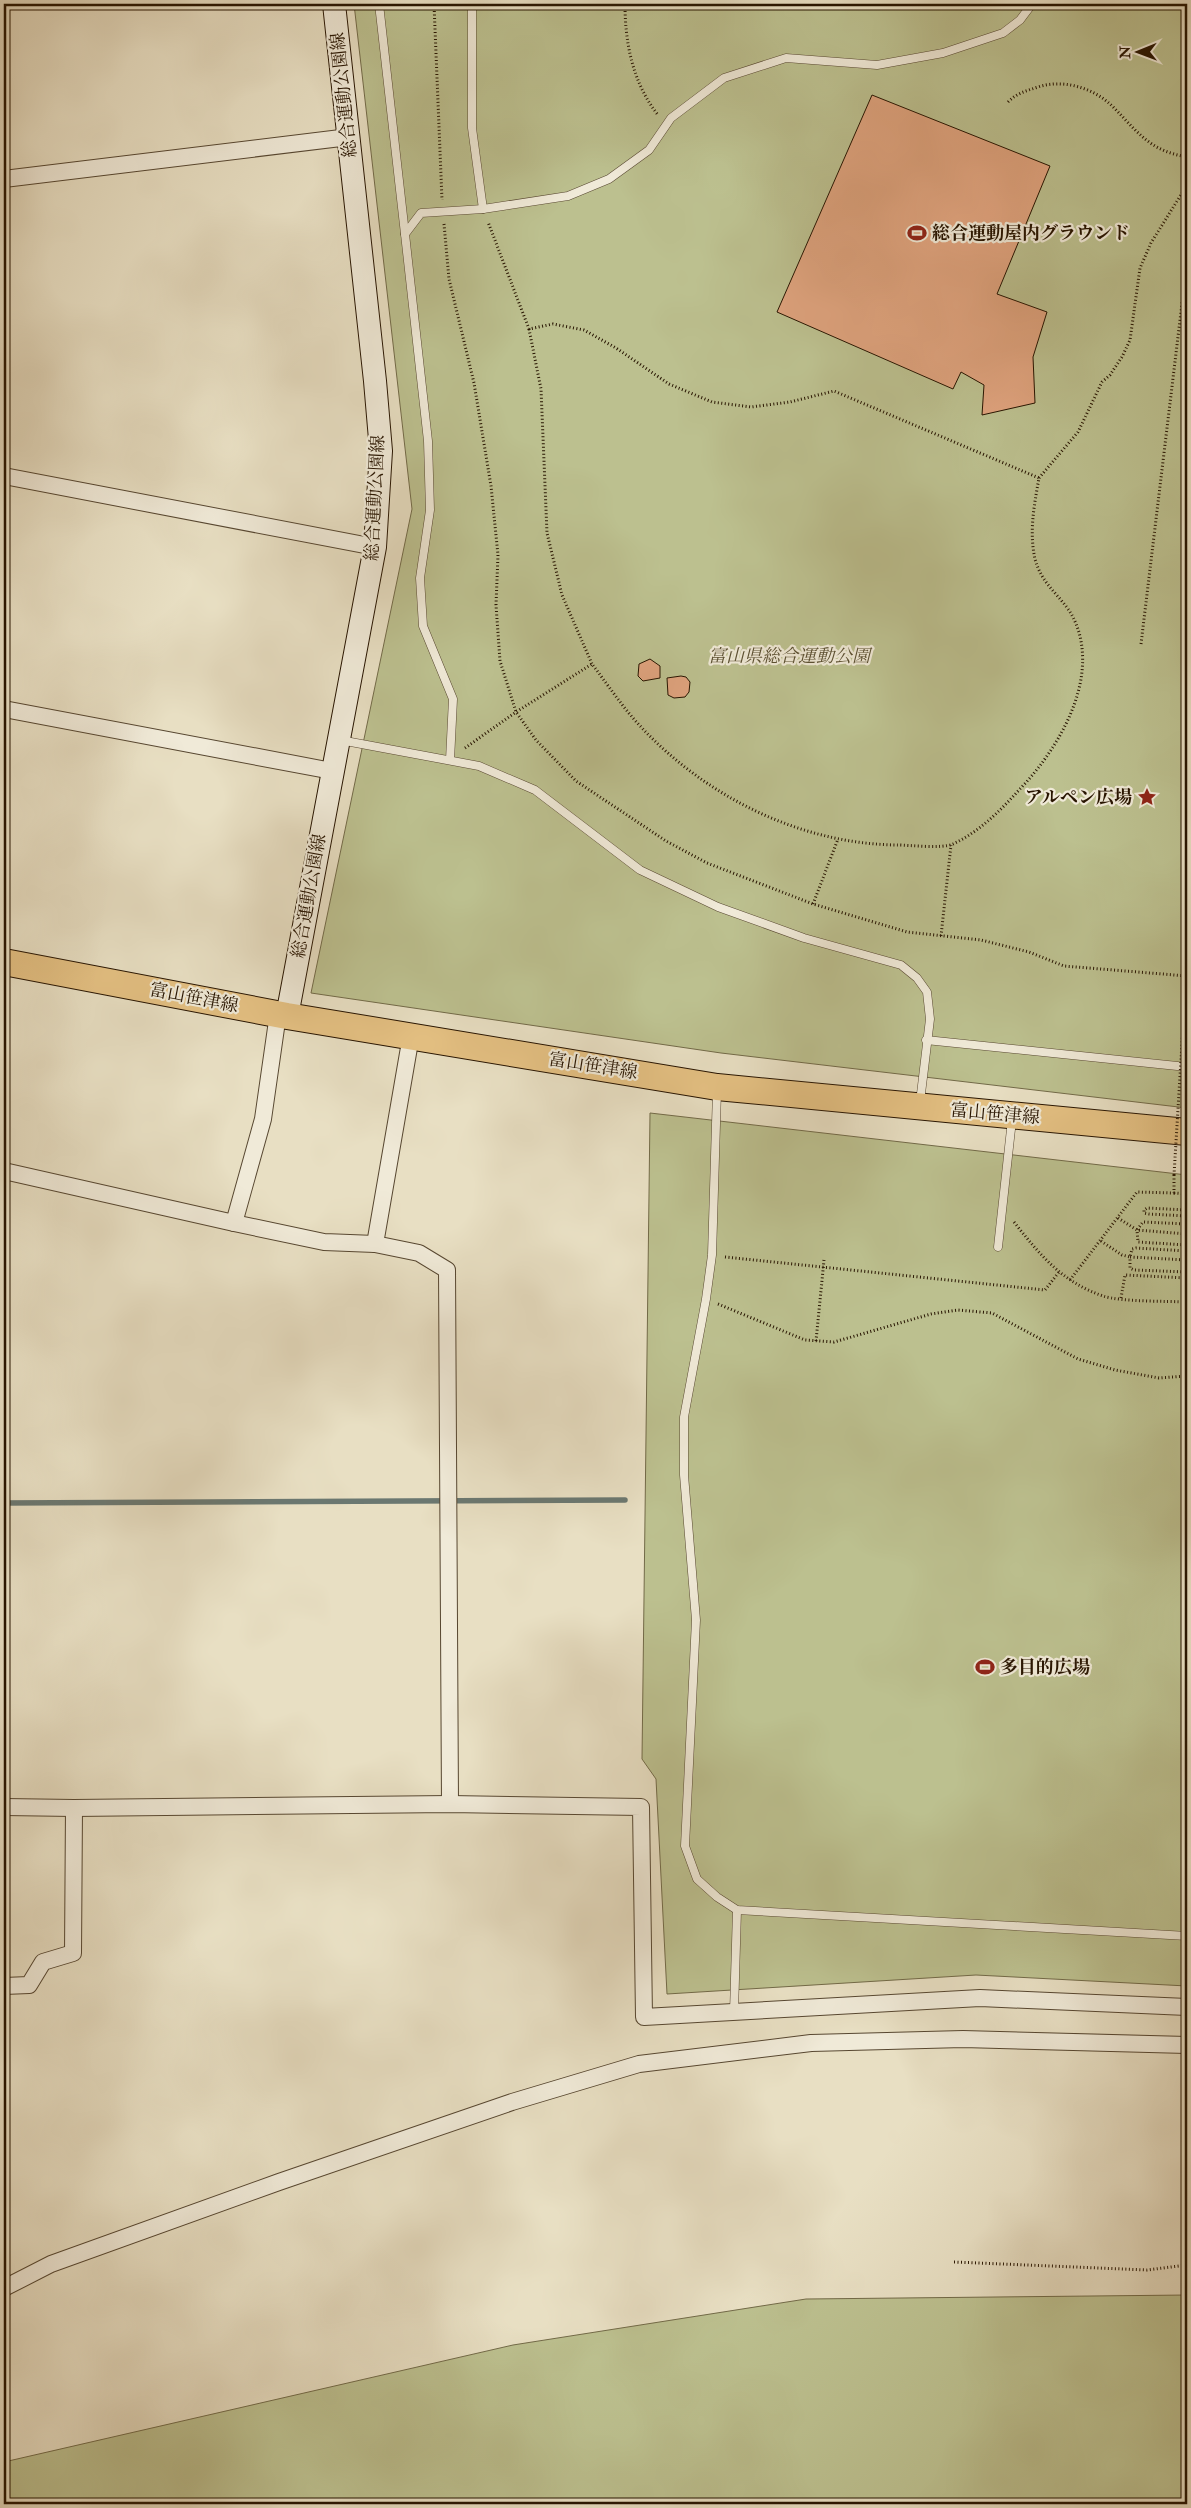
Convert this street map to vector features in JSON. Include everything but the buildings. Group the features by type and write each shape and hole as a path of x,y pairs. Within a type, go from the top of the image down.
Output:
{"main road":[{"name":"総合運動公園線","path":"283,1015 375,547 381,451 334,4"},
{"name":"富山笹津線","path":"4,962 283,1015 717,1087 1187,1132"}],"street":[{"path":"4,179 349,137"},
{"path":"4,476 375,547"},
{"path":"4,709 332,771"},
{"path":"234,1222 263,1119 283,1015"},
{"path":"375,1244 411,1036"},
{"path":"4,1171 324,1242 375,1244 420,1253 447,1270 450,1804"},
{"path":"4,1807 450,1804 641,1807 644,2017 980,1998 1187,2007"},
{"path":"4,1986 29,1985 44,1962 73,1953 74,1808"},
{"path":"4,2288 51,2264 279,2182 512,2102 639,2064 811,2043 963,2039 1187,2045"}],"lane":[{"path":"379,4 428,441 430,510 420,578 423,626 453,699 450,760"},
{"path":"472,4 472,128 483,209"},
{"path":"406,234 421,213 483,209 568,196 610,179 649,150 671,118 724,78 786,58 877,65 943,53 1003,33 1020,20 1032,4"},
{"path":"338,740 479,766 535,790 640,870 718,907 804,938 900,965 917,978 927,992 930,1019 926,1040 920,1106"},
{"path":"926,1040 1187,1067"},
{"path":"717,1087 712,1255 706,1299 684,1418 684,1475 696,1620 686,1846 697,1879 717,1897 737,1910 1187,1936"},
{"path":"998,1247 1013,1115"},
{"path":"734,2012 737,1910"}],"path":[{"path":"434,4 442,213 449,278 485,440 498,555 496,605 500,661 516,712 536,740 576,781 666,841 707,862 813,904 907,932 981,940 1029,952 1064,966 1187,976"},
{"path":"625,4 625,33 632,65 648,102 667,125"},
{"path":"1008,102 1016,94 1046,84 1075,85 1109,103 1135,131 1153,145 1167,152 1187,157"},
{"path":"483,209 529,329 541,390 547,533 562,595 592,664 642,728 674,759 712,788 759,813 795,827 838,839 876,845 951,845 994,818 1039,769 1072,712 1081,679 1083,640 1068,609 1048,587 1035,560 1031,526 1039,478 1078,432 1102,382 1110,375 1122,357 1130,340 1140,268 1187,185"},
{"path":"1140,644 1187,262"},
{"path":"529,329 553,324 584,330 616,348 669,384 712,402 751,407 790,402 834,392 1039,478"},
{"path":"465,748 516,712 592,664"},
{"path":"813,904 838,839"},
{"path":"941,936 951,845"},
{"path":"1174,1194 1187,961"},
{"path":"1070,1280 1138,1192 1187,1194"},
{"path":"1002,1207 1043,1259 1070,1280 1105,1296 1187,1302"},
{"path":"1187,1208 1186,1210 1147,1208 1144,1210 1144,1214 1187,1216"},
{"path":"1118,1218 1137,1230 1187,1234"},
{"path":"1187,1224 1143,1222 1137,1230 1136,1239 1138,1242 1187,1245"},
{"path":"1101,1241 1122,1255 1130,1257 1187,1260"},
{"path":"1187,1251 1136,1248 1132,1250 1130,1257 1130,1268 1134,1270 1187,1272"},
{"path":"712,1255 1045,1290 1059,1272"},
{"path":"816,1341 824,1260"},
{"path":"1121,1298 1125,1275 1187,1278"},
{"path":"706,1299 805,1340 834,1342 930,1314 958,1310 992,1313 1078,1359 1114,1370 1159,1378 1187,1376"},
{"path":"954,2262 1147,2270 1187,2265"}],"green space":[{"name":"富山県総合運動公園","path":"354,4 1187,4 1187,1108 721,1053 311,993 412,509"},
{"path":"650,1113 1187,1175 1187,1986 976,1975 667,1994 656,1779 642,1759"},
{"path":"1187,2295 1187,2504 4,2504 4,2462 513,2345 806,2299"}],"waterway":[{"path":"4,1503 625,1500"}],"place":[{"name":"総合運動屋内グラウンド","path":"917,233"},
{"name":"アルペン広場","path":"1147,797"},
{"name":"多目的広場","path":"985,1667"}]}
